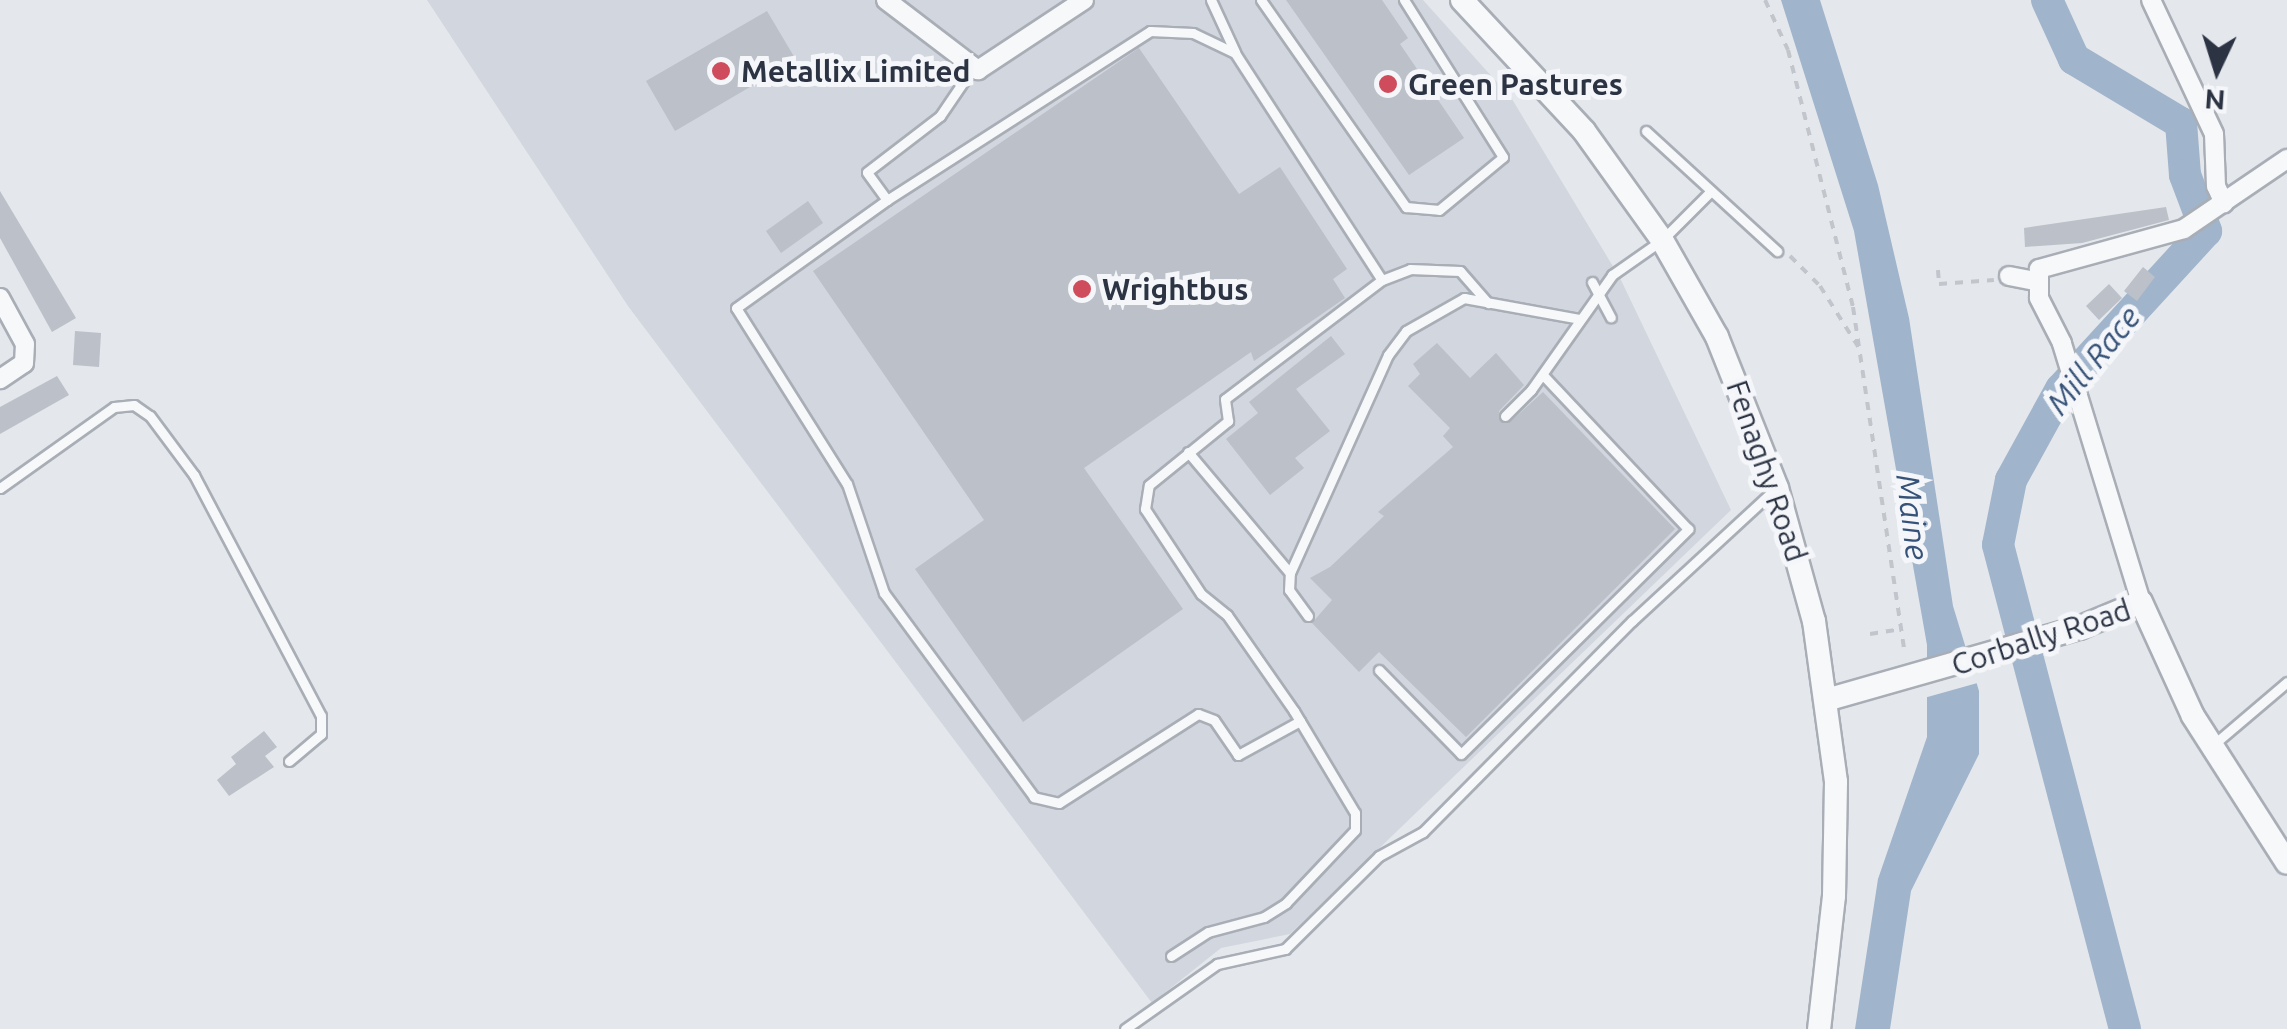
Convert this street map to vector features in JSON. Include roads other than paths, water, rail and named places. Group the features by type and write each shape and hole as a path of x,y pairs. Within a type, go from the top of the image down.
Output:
{"street":[{"path":"886,0 972,68 988,67 1084,0"},
{"name":"Fenaghy Road","path":"1462,0 1584,131 1662,240 1717,336 1777,488 1814,621 1826,700 1836,820 1819,1029"},
{"path":"2151,0 2214,134 2209,214"},
{"path":"2035,281 2048,263 2151,243 2209,214 2287,160"},
{"path":"2009,276 2035,281"},
{"path":"2035,281 2076,386 2141,602"},
{"path":"0,300 24,344 24,363 0,379"},
{"name":"Corbally Road","path":"1826,700 2026,643 2141,602 2211,747 2287,863"}],"lane":[{"path":"1211,0 1235,53 1382,280"},
{"path":"1261,0 1406,207 1439,210 1502,156 1404,0"},
{"path":"1235,53 1193,33 1132,38 887,200 736,308 847,484 884,593 1034,798 1059,802 1198,714 1214,720 1238,756 1300,721"},
{"path":"887,200 867,172 940,116 972,68"},
{"path":"1646,131 1777,251"},
{"path":"1505,416 1543,375 1612,276 1662,240 1711,191"},
{"path":"1171,956 1208,932 1264,917 1286,903 1355,830 1355,813 1300,721 1227,615 1201,594 1145,509 1148,485 1228,421 1225,400 1382,280 1410,269 1460,271 1488,302"},
{"path":"1592,282 1610,317"},
{"path":"1308,616 1289,590 1290,573 1388,355 1406,331 1447,304 1464,298 1579,319"},
{"path":"1378,670 1461,754 1688,529 1543,375"},
{"path":"0,488 114,407 134,405 150,416 194,475 321,716 321,734 289,761"},
{"path":"1188,452 1290,573"},
{"path":"1125,1029 1217,964 1285,949 1379,856 1423,832 1632,621 1777,488"},
{"path":"2211,747 2287,682"}],"water":[{"name":"Maine","path":"1781,0 1820,0 1878,185 1909,318 1953,606 1979,691 1979,754 1911,891 1890,1029 1855,1029 1878,879 1927,737 1927,645 1854,231"}],"waterway":[{"name":"Mill Race","path":"2047,0 2074,59 2181,123 2185,175 2206,231 2061,389 2011,480 1998,545 2125,1029"}],"place":[{"name":"Metallix Limited","path":"721,71"},
{"name":"Green Pastures","path":"1388,84"},
{"name":"Wrightbus","path":"1082,289"}]}
